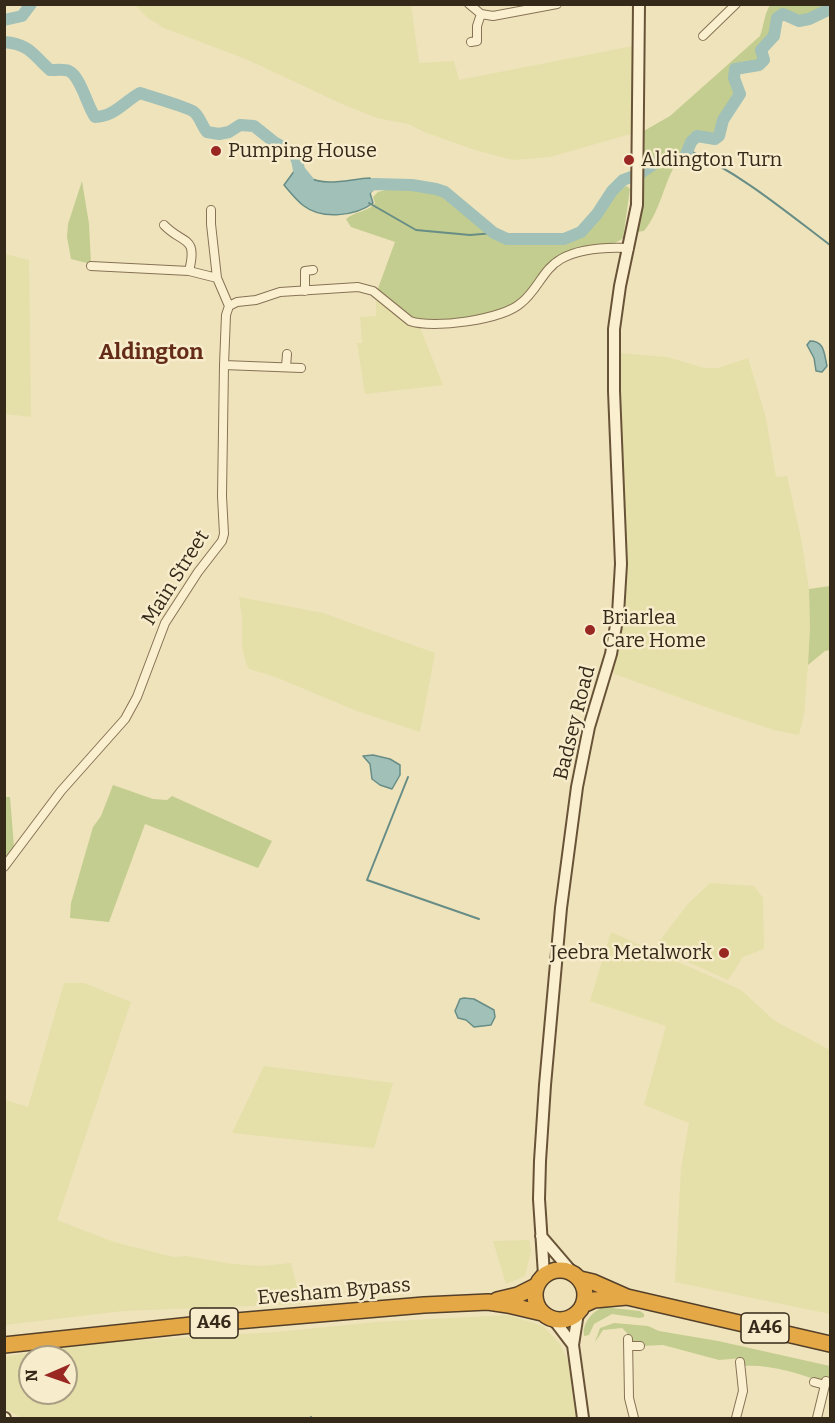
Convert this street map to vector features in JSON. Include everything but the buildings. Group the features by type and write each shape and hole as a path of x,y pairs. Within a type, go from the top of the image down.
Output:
{"highway":[{"path":"557,1269 575,1275 585,1292 581,1309 571,1318 548,1316 535,1300 540,1280 557,1269"},
{"name":"A46","path":"575,1275 627,1297 831,1344"},
{"name":"Evesham Bypass","path":"4,1345 222,1322 488,1302 518,1295 540,1280"},
{"name":"A46","path":"581,1309 594,1300 627,1297"},
{"name":"Evesham Bypass","path":"488,1302 548,1316"}],"main road":[{"name":"Badsey Road","path":"540,1280 539,1199 544,1085 561,908 577,787 589,727 611,654 618,614 621,564 614,391 614,329 620,286 637,205 639,4"},
{"path":"541,1236 575,1275"},
{"path":"581,1309 573,1345 583,1419"},
{"path":"548,1316 573,1345"}],"street":[{"path":"469,4 481,14 493,16 557,4"},
{"path":"704,36 736,4"},
{"path":"471,42 477,40 477,26 481,14"},
{"path":"211,210 217,278 229,306 280,292 358,287 373,291 410,321 428,325 456,323 503,313 520,305 560,259 577,252 595,249 629,248"},
{"path":"164,225 175,236 185,238 190,243 189,271"},
{"path":"92,266 189,271 217,278"},
{"path":"305,291 305,271 313,270"},
{"name":"Main Street","path":"4,867 61,791 125,719 137,697 165,622 222,541 224,534 222,496 224,365 226,315 229,306"},
{"path":"286,367 287,354"},
{"path":"224,365 302,368"},
{"path":"634,1419 628,1398 628,1342 640,1346"},
{"path":"736,1419 743,1391 740,1362"},
{"path":"814,1382 825,1383 818,1419"}],"shaded area":[{"path":"135,5 411,5 419,63 454,61 459,80 633,46 634,133 550,157 513,160 475,150 408,124 377,118 342,104 248,60 164,28 148,18"},
{"path":"5,254 29,260 31,417 5,414"},
{"path":"376,296 419,325 443,385 365,394 357,343 362,343 360,317 376,316"},
{"path":"619,353 667,357 704,368 718,368 748,358 766,418 776,477 787,476 801,538 809,589 808,665 804,714 799,735 774,730 700,705 612,671 617,643"},
{"path":"239,597 323,613 435,653 420,732 357,711 273,676 249,669 242,646"},
{"path":"710,883 754,886 763,898 764,949 743,957 728,980 655,947 687,905"},
{"path":"611,932 741,990 775,1021 830,1050 830,1314 675,1282 681,1168 689,1123 644,1105 666,1026 590,1001"},
{"path":"64,983 84,983 131,1002 57,1220 114,1242 174,1257 186,1256 261,1266 291,1263 301,1304 123,1311 5,1325 5,1100 28,1107"},
{"path":"264,1066 393,1083 374,1148 232,1133"},
{"path":"529,1240 531,1251 525,1276 506,1284 493,1241"},
{"path":"508,1315 543,1326 560,1344 568,1361 576,1418 22,1418 5,1409 5,1357 18,1355 18,1405 78,1405 78,1345 73,1345 276,1332 377,1322"}],"green space":[{"path":"770,5 830,5 830,9 799,21 783,14 777,18 774,36 761,49 764,60 759,65 735,69 734,78 740,94 723,120 719,136 715,139 697,136 691,142 683,162 677,162 672,170 650,223 644,231 636,232 642,132 670,116 760,36"},
{"path":"82,181 89,224 91,264 71,259 67,237 68,224"},
{"path":"627,186 630,189 623,238 599,248 557,257 547,265 525,296 504,308 476,317 448,322 424,321 411,316 377,291 395,242 351,227 346,219 372,206 375,203 373,197 378,192 389,189 411,190 442,196 457,209 474,217 494,233 507,239 564,239 581,232 597,214 612,191"},
{"path":"830,586 830,650 825,651 808,665 809,589"},
{"path":"113,785 153,799 167,800 172,796 272,841 258,868 145,824 109,922 70,918 71,903 93,827 101,816"},
{"path":"5,797 10,797 14,847 5,858"},
{"path":"603,1307 640,1311 644,1317 612,1314 594,1324 589,1335 584,1336 589,1318"},
{"path":"614,1323 648,1326 659,1331 718,1341 830,1366 830,1386 829,1380 823,1378 822,1382 793,1372 743,1366 742,1358 719,1360 663,1345 641,1346 630,1343 627,1333 622,1328 603,1330 595,1342 600,1328"}],"water":[{"path":"295,170 305,170 307,177 322,182 370,178 374,189 370,193 373,203 358,211 339,215 311,210 299,202 284,185"},
{"path":"810,341 819,343 823,349 827,366 822,372 816,371 814,358 807,345"},
{"path":"373,755 390,759 400,765 400,775 392,789 372,779 370,764 363,756"},
{"path":"460,999 474,999 494,1010 495,1017 491,1025 474,1027 466,1020 458,1018 455,1011"}],"waterway":[{"path":"4,20 22,16 31,4"},
{"path":"359,193 373,184 412,185 436,189 445,192 494,233 507,239 564,239 581,232 623,180 639,174 658,161 683,162 691,142 697,136 715,139 719,136 723,120 740,94 734,78 735,69 759,65 764,60 761,50 774,36 777,18 783,14 799,21 830,9"},
{"path":"4,42 25,48 50,70 65,70 73,74 95,117 114,112 140,93 191,110 198,116 207,132 219,134 229,132 240,125 254,126 293,153 299,170 308,181"},
{"path":"688,150 744,181 830,245"},
{"path":"369,203 416,230 470,235 494,233"},
{"path":"408,777 367,880 479,919"}],"place":[{"name":"Pumping House","path":"216,151"},
{"name":"Aldington Turn","path":"629,160"},
{"name":"Briarlea Care Home","path":"590,630"},
{"name":"Jeebra Metalwork","path":"724,953"}],"district":[{"name":"Aldington","path":"151,353"}]}
